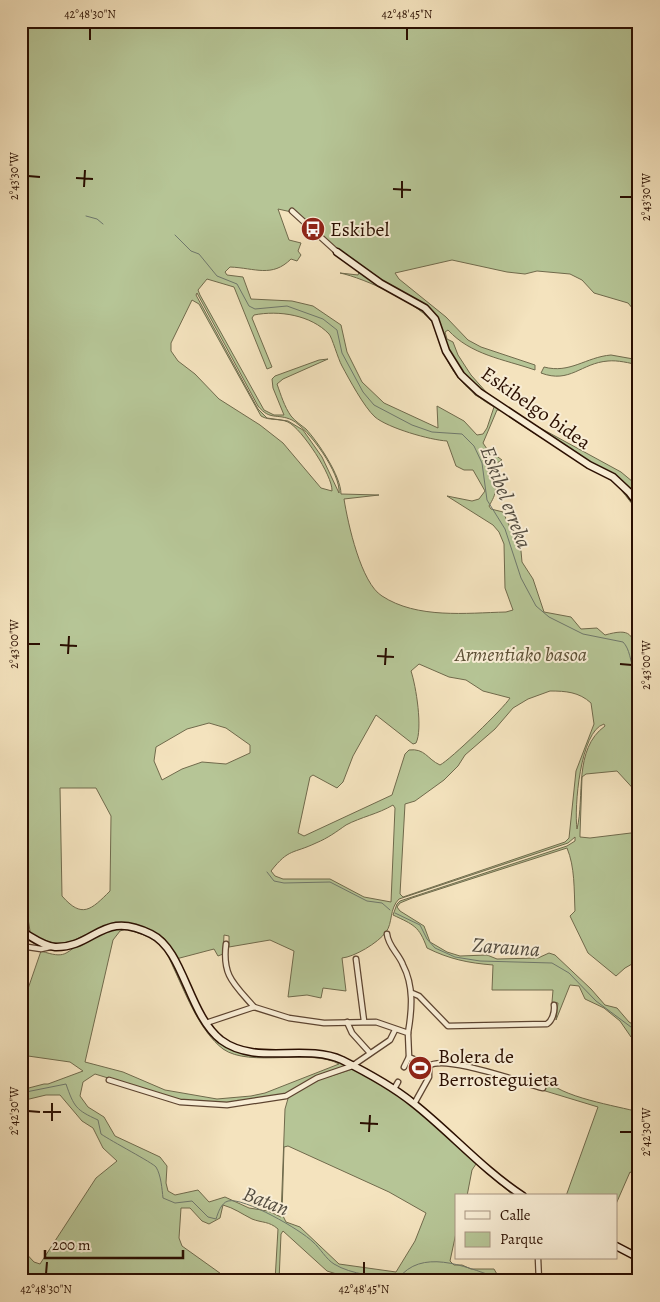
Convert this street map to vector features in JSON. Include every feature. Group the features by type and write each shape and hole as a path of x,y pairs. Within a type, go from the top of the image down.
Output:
{"street":[{"path":"292,211 337,252"},
{"name":"Eskibelgo bidea","path":"337,252 380,283 425,308 435,319 446,350 462,375 479,392 589,465 613,478 629,492 639,505"},
{"path":"21,946 41,949 74,943 113,925 129,926 153,934 162,941 171,953 192,1000 206,1023 220,1039 242,1050 334,1057 352,1066 394,1089 414,1104 521,1194"},
{"path":"21,931 54,947"},
{"path":"387,934 388,940 403,963 412,993 408,1033 410,1057 404,1068"},
{"path":"226,944 224,959 230,979 254,1006 289,1018 324,1023 376,1022 408,1033"},
{"path":"356,959 364,1021"},
{"path":"412,993 419,996 448,1026 547,1024 553,1016 554,1005"},
{"path":"206,1023 254,1006"},
{"path":"347,1022 352,1033 370,1053"},
{"path":"109,1080 180,1102 227,1105 286,1096 317,1078 352,1066 390,1040 395,1030"},
{"path":"410,1057 429,1066"},
{"path":"429,1066 433,1063 455,1063 543,1088"},
{"path":"414,1104 429,1077 429,1066"},
{"path":"394,1089 398,1082"},
{"path":"618,1247 639,1258"},
{"path":"538,1260 539,1281"}],"green space":[{"name":"Armentiako basoa","path":"21,21 639,21 639,316 628,303 594,293 582,280 570,274 537,271 525,274 507,272 452,260 395,273 399,279 446,317 468,340 481,347 535,365 535,370 477,351 448,330 445,332 447,339 453,342 458,355 471,375 487,393 533,424 621,472 639,487 639,496 635,496 639,507 619,481 509,410 478,393 451,358 439,323 426,307 369,274 323,239 296,213 278,209 289,240 301,243 298,251 301,255 297,261 291,259 284,265 270,270 230,267 225,272 227,275 243,277 251,299 292,301 313,306 341,325 347,352 362,382 384,403 438,428 437,406 464,421 477,435 483,434 487,428 494,407 478,397 508,412 566,452 614,481 639,511 612,481 528,429 500,410 497,410 483,443 487,449 502,460 490,467 488,475 494,482 496,490 489,506 491,509 503,512 521,551 522,562 533,579 544,612 571,617 581,629 597,628 605,635 620,632 629,635 632,638 634,659 639,664 639,795 617,771 586,774 582,777 580,837 590,838 639,832 639,960 616,976 588,953 570,916 575,911 574,887 573,871 567,848 412,898 400,903 397,907 400,911 424,926 430,942 447,952 460,956 487,955 497,959 538,958 549,953 555,955 605,1005 617,1008 629,1022 639,1028 639,1038 631,1037 620,1021 604,1008 585,999 579,986 570,985 556,1020 558,1003 552,1002 553,990 492,990 493,965 459,960 427,948 415,927 393,915 397,904 400,901 567,846 575,841 575,837 568,843 399,899 394,907 386,932 372,945 342,958 346,991 323,988 321,998 307,995 288,997 294,951 270,940 229,947 229,936 224,935 223,954 218,956 214,949 176,959 164,938 136,925 112,923 72,941 60,944 41,940 21,929 21,925 30,931 26,906 21,901","holes":["207,279 234,287 267,369 272,367 252,318 254,315 274,313 304,318 329,334 340,363 362,400 375,417 409,433 447,441 456,466 464,470 473,470 485,491 479,499 472,501 447,496 493,525 499,532 504,544 505,588 513,610 506,612 458,613 426,611 396,603 382,596 375,589 368,579 357,552 344,499 379,495 341,494 337,478 328,460 306,429 291,416 277,384 283,379 328,359 319,360 275,376 272,379 273,388 284,415 274,415 264,410 200,295 198,290","197,293 258,406 266,414 292,420 307,433 323,453 335,475 339,493 322,457 303,430 288,421 281,420 294,426 316,454 328,475 332,491 321,488 283,443 260,425 219,399 195,374 178,361 171,351 171,343 192,300 199,304 261,416 267,418 258,409 196,295","419,664 449,677 466,680 483,691 510,698 498,712 440,765 422,752 409,750 405,754 392,795 304,836 298,833 310,777 313,775 337,788 343,782 353,756 376,715 413,744 416,743 419,718 417,697 411,671","550,691 582,696 591,703 594,724 576,771 569,838 565,842 403,897 400,894 405,804 415,801 444,780 458,766 465,755 495,729 513,708 528,699","209,723 226,728 250,745 250,753 226,764 202,762 182,769 162,780 154,761 156,747 187,729","604,724 605,726 588,747 584,760 577,829 578,788 584,755 589,740 596,730","60,788 96,788 111,816 110,891 92,907 81,910 75,908 62,896","393,805 395,808 391,902 364,897 330,879 283,879 275,876 271,871 282,858 292,852 324,839 352,822"]},
{"path":"360,270 382,285 417,304 430,315 437,327 450,363 473,392 453,371 444,352 437,329 418,309 377,286 340,273 358,275"},
{"path":"611,355 639,360 639,365 620,361 608,361 590,365 568,375 551,376 541,373 544,367 553,369 570,367 602,356"},
{"path":"112,928 125,929 120,931 113,940 85,1062 123,1072 165,1090 217,1099 265,1093 339,1064 313,1058 249,1057 223,1049 207,1033 201,1023 189,1002 170,959 192,1003 229,1048 320,1056 347,1066 315,1078 281,1096 228,1103 180,1100 95,1074 83,1082 80,1096 88,1107 104,1117 115,1136 160,1157 167,1166 166,1183 168,1191 175,1195 198,1190 209,1202 225,1197 249,1208 268,1211 281,1217 285,1109 289,1095 321,1079 353,1069 398,1094 517,1194 512,1194 476,1164 472,1170 467,1194 455,1194 455,1238 450,1261 454,1265 462,1265 471,1269 494,1269 501,1281 350,1281 343,1276 327,1271 283,1231 281,1234 279,1281 275,1281 278,1229 223,1205 220,1218 209,1224 202,1221 190,1208 181,1208 179,1238 182,1246 231,1281 33,1281 21,1266 21,1248 34,1262 40,1264 96,1178 117,1161 103,1148 93,1128 82,1121 60,1095 46,1095 21,1101 21,1090 48,1084 83,1071 70,1062 21,1055 21,1009 41,951 55,955 64,954 94,935","holes":["288,1146 389,1192 426,1213 415,1241 396,1272 339,1264 300,1227 286,1222 282,1214 284,1147"]},
{"path":"129,930 148,935 158,942 168,956 156,942 140,933"},
{"path":"546,1079 563,1091 575,1096 639,1112 639,1176 630,1172 618,1199 618,1194 567,1194 598,1107 542,1090"}],"waterway":[{"path":"86,216 97,219 103,224"},
{"name":"Eskibel erreka","path":"175,235 191,251 199,254 217,276 237,284 249,306 255,309 287,306 323,319 337,330 342,353 363,392 374,405 412,425 432,432 462,434 474,446 482,463 487,500 505,529 521,578 536,606 549,617 583,634 623,642 629,652 634,670 639,670"},
{"name":"Zarauna","path":"267,872 274,881 284,883 330,882 367,901 382,903 390,910"},
{"name":"Zarauna","path":"395,913 420,925 427,939 435,948 455,957 480,961 552,963 569,973 596,1001 639,1033"},
{"name":"Batan","path":"21,1093 66,1084 71,1098 77,1107 98,1120 101,1134 156,1167 163,1198 175,1203 192,1201 208,1217 216,1219 222,1206 228,1201 246,1204 297,1230 313,1242 334,1264 357,1273 398,1279 418,1264 444,1262 495,1277 498,1281"}],"place":[{"name":"Eskibel","path":"313,229"},
{"name":"Bolera de Berrosteguieta","path":"420,1068"}]}
